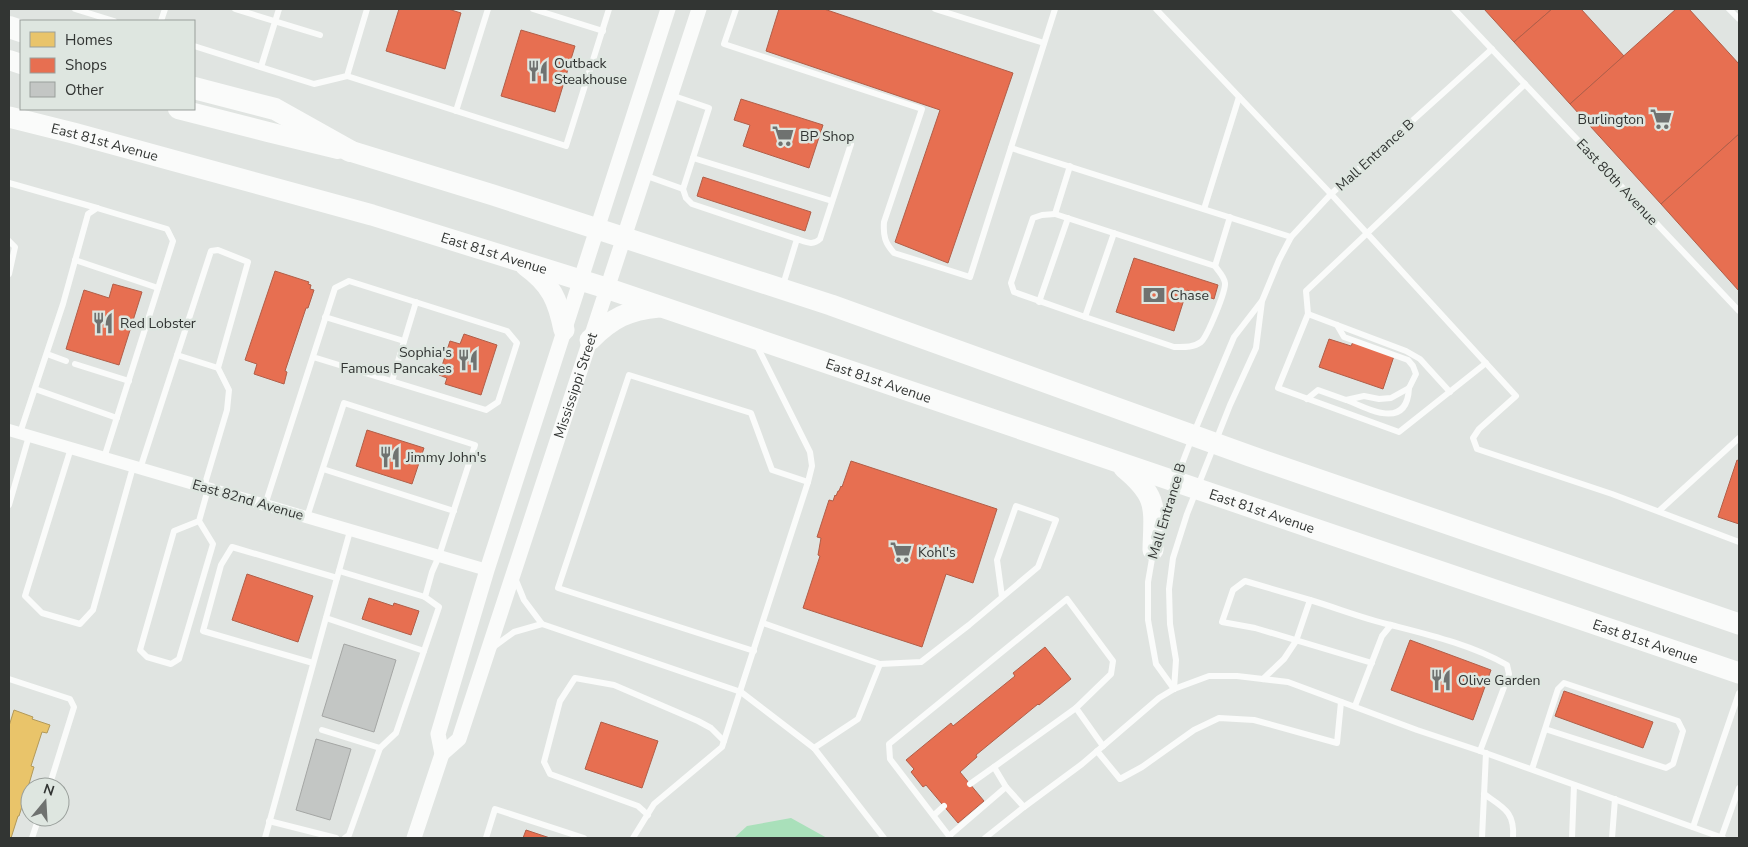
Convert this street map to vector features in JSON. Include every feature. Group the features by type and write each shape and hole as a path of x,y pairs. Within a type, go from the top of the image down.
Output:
{"highway":[{"path":"195,88 275,109 350,151 831,305 1215,443 1739,624"},
{"name":"East 81st Avenue","path":"9,117 372,215 606,288 1739,673"},
{"path":"520,261 541,277 553,294 560,308 564,330"},
{"path":"590,340 604,326 625,314 638,309 661,306"},
{"path":"1118,463 1140,481 1148,492 1154,507 1153,550"}],"main road":[{"path":"182,110 350,151"}],"street":[{"name":"Mississippi Street","path":"414,838 442,754 438,734 486,570 668,9"},
{"name":"Mississippi Street","path":"442,754 459,740 699,9"},
{"name":"East 82nd Avenue","path":"19,433 486,570"}],"lane":[{"path":"75,9 111,20"},
{"path":"235,9 320,35"},
{"path":"261,67 279,9"},
{"path":"347,76 367,9"},
{"path":"456,111 488,9"},
{"path":"533,9 603,31"},
{"path":"195,46 314,84 347,76 566,146 609,9"},
{"path":"736,9 724,44 922,109 884,222 883,233 886,244 894,253 970,277 1055,9"},
{"path":"935,9 1044,43"},
{"path":"1156,9 1331,194 1516,396 1479,429 1473,438 1477,449 1659,511 1739,542"},
{"name":"East 80th Avenue","path":"1454,9 1739,311"},
{"path":"1729,9 1739,19"},
{"name":"Mall Entrance B","path":"1174,689 1176,660 1170,624 1169,589 1173,558 1197,489 1230,405 1256,348 1262,301 1279,260 1291,237 1331,194 1492,49"},
{"path":"1486,363 1399,432 1278,388 1308,314 1306,291 1525,84"},
{"path":"670,95 709,108 683,189 686,198 692,204 810,243 816,243 820,239 851,144"},
{"path":"1204,209 1239,97"},
{"path":"1011,148 1291,237"},
{"path":"693,158 832,201"},
{"path":"1055,214 1070,166"},
{"path":"644,175 683,189"},
{"path":"9,183 166,229 173,241 104,458"},
{"path":"9,505 19,433 47,354 88,214 97,208"},
{"path":"1055,214 1215,266 1222,275 1225,285 1217,311 1202,342 1189,347 1174,347 1014,292 1011,283 1033,218 1055,214"},
{"path":"1215,266 1230,217"},
{"path":"1039,302 1068,218"},
{"path":"1085,317 1114,233"},
{"path":"782,289 797,239"},
{"path":"9,241 15,247 9,274"},
{"path":"70,448 25,596 42,613 80,624 93,610 137,468 211,251 218,250 248,262 218,368 229,390 227,410 199,521 213,544 179,659 171,664 147,658 140,650 174,531 199,521"},
{"path":"76,260 158,288"},
{"path":"265,505 335,288 349,281 506,331 517,343 498,402 486,410 313,357"},
{"name":"Mall Entrance B","path":"1174,689 1156,664 1148,620 1148,582 1153,550 1175,482 1234,337 1262,301"},
{"path":"392,381 416,302"},
{"path":"1308,314 1406,350 1420,359 1450,392"},
{"path":"325,317 404,341"},
{"path":"1307,399 1318,390 1385,415 1397,412 1404,407 1408,398 1409,388 1416,374 1408,360 1344,337 1337,325"},
{"path":"633,838 654,804 722,747 812,466 810,452 752,338"},
{"path":"47,354 66,361"},
{"path":"177,355 218,368"},
{"path":"74,364 129,381"},
{"path":"754,651 558,588 629,375 751,413 772,470 808,482"},
{"path":"1346,400 1364,396 1379,399 1391,398 1409,388"},
{"path":"35,390 117,418"},
{"path":"307,517 344,402 475,445 425,597"},
{"path":"1659,511 1739,438"},
{"path":"322,469 454,511"},
{"path":"763,623 880,664 921,662 1002,597 1038,567 1056,520 1016,506 997,560 1002,597"},
{"path":"265,838 350,530"},
{"path":"314,663 203,631 221,565 232,547 425,597 439,606 396,734 380,748 350,835 345,838"},
{"path":"513,574 524,600 542,624 741,692 814,748 884,838"},
{"path":"1372,663 1255,628 1222,622 1233,590 1245,581 1406,628 1490,655 1507,665 1509,674 1483,752 1482,838"},
{"path":"970,784 1076,708 1111,674 1113,661 1068,599 890,744 890,759 950,837 1006,787"},
{"path":"1263,679 1284,659 1296,641 1310,600"},
{"path":"326,618 424,651"},
{"path":"489,649 514,632 542,624"},
{"path":"1355,706 1382,636 1391,625"},
{"path":"814,748 858,719 880,664"},
{"path":"985,838 1097,751 1159,698 1174,689 1209,676 1237,676 1288,682 1417,730 1722,838 1739,788"},
{"path":"648,815 638,806 550,774 544,762 560,701 575,678 614,686 698,720 711,728 724,741"},
{"path":"9,680 70,699 74,707 51,777"},
{"path":"1532,770 1545,729 1558,689 1564,683 1678,721 1683,731 1673,764 1666,768 1545,729"},
{"path":"1693,827 1739,693"},
{"path":"1097,751 1120,778 1142,767 1194,730 1219,718 1254,720 1337,743 1341,702"},
{"path":"1076,708 1103,746"},
{"path":"322,730 380,748"},
{"path":"994,767 1006,787 1024,807"},
{"path":"1572,838 1574,785"},
{"path":"1484,794 1501,806 1510,816 1514,824 1513,838"},
{"path":"1612,838 1615,799"},
{"path":"934,816 944,806"},
{"path":"486,838 495,809 584,838"},
{"path":"270,821 336,838"}],"shaded area":[{"path":"791,818 827,838 734,838 747,826"}],"building: Homes":[{"path":"14,710 50,725 47,733 42,732 31,766 34,767 31,777 20,777 20,813 11,838 9,838 9,726"}],"building: Shops":[{"path":"399,9 448,9 461,13 445,69 386,51"},
{"path":"779,9 824,9 1013,73 948,263 895,242 940,110 766,51"},
{"path":"1484,9 1552,9 1514,42"},
{"path":"1552,9 1581,9 1624,56 1570,104 1514,42"},
{"name":"Burlington","path":"1676,9 1689,9 1739,64 1739,134 1661,204 1570,104"},
{"name":"Outback Steakhouse","path":"521,30 575,46 555,112 501,96"},
{"name":"BP Shop","path":"741,99 823,125 809,168 743,146 750,125 734,120"},
{"path":"1739,134 1739,291 1661,204"},
{"path":"703,177 811,212 805,231 697,196"},
{"name":"Chase","path":"1134,258 1218,285 1214,299 1187,290 1174,331 1116,312"},
{"path":"275,271 309,282 308,284 311,285 310,289 314,290 285,371 287,372 284,384 254,374 257,364 245,360"},
{"name":"Red Lobster","path":"113,284 142,292 119,365 66,349 84,290 109,298"},
{"name":"Sophia's Famous Pancakes","path":"464,334 497,345 481,395 445,384 447,378 439,375 450,341 460,344"},
{"path":"1329,339 1351,346 1353,342 1394,356 1383,389 1319,367"},
{"name":"Jimmy John's","path":"367,430 424,448 412,484 356,466"},
{"path":"1737,460 1739,461 1739,524 1718,517"},
{"name":"Kohl's","path":"851,461 997,509 973,583 946,574 922,647 803,608 820,556 818,555 821,538 817,537 829,500 833,501 835,495 842,487"},
{"path":"247,574 313,596 298,642 232,620"},
{"path":"369,598 393,606 394,603 419,611 411,635 362,619"},
{"name":"Olive Garden","path":"1410,640 1491,670 1473,720 1391,690"},
{"path":"1045,647 1071,679 976,755 977,757 960,772 984,801 958,823 926,785 923,787 911,772 914,769 906,760 951,723 953,726 1015,676 1013,673"},
{"path":"1564,691 1653,722 1643,748 1555,716"},
{"path":"601,722 658,741 642,788 585,769"},
{"path":"526,830 550,838 523,838"}],"building: Other":[{"path":"344,644 396,660 374,732 322,716"},
{"path":"316,739 351,749 330,820 296,810"}],"place":[{"name":"Outback Steakhouse","path":"538,71"},
{"name":"Burlington","path":"1661,119"},
{"name":"BP Shop","path":"783,136"},
{"name":"Chase","path":"1154,295"},
{"name":"Red Lobster","path":"103,323"},
{"name":"Sophia's Famous Pancakes","path":"468,360"},
{"name":"Jimmy John's","path":"390,457"},
{"name":"Kohl's","path":"901,552"},
{"name":"Olive Garden","path":"1441,680"}]}
